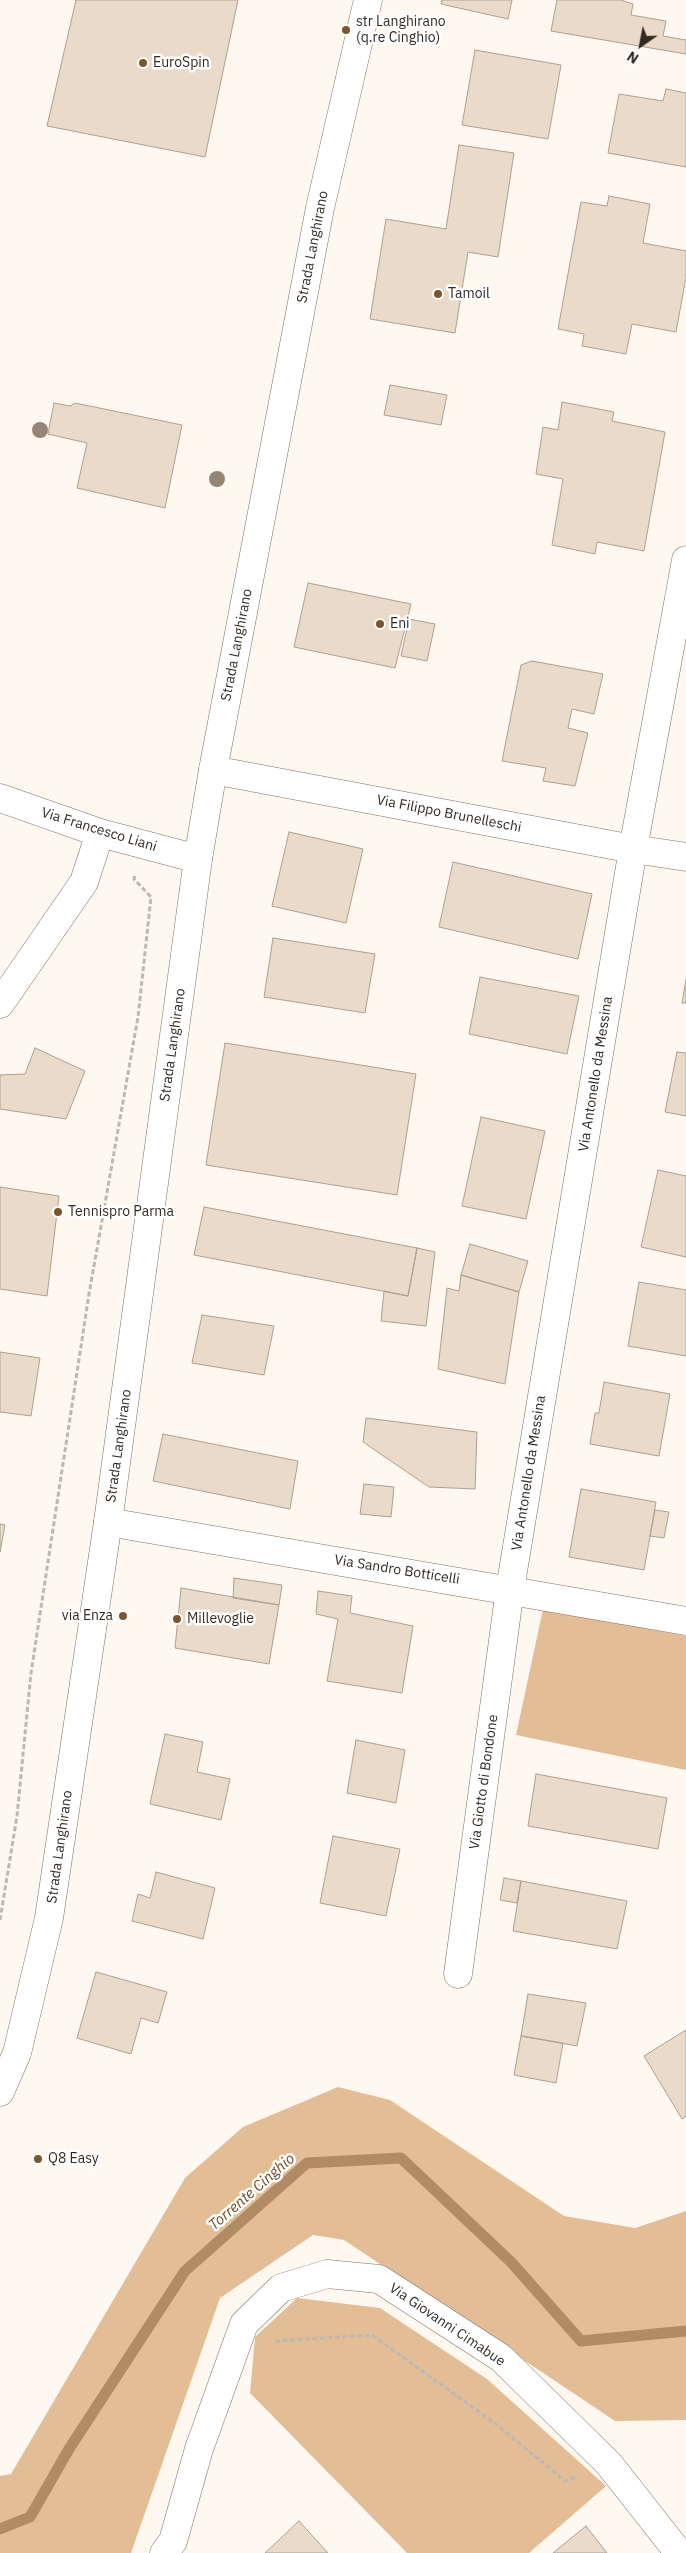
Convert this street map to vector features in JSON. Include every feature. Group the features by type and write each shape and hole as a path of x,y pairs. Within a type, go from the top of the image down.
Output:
{"street":[{"name":"Strada Langhirano","path":"0,2092 17,2053 49,1918 108,1522 198,859 213,770 320,208 368,0"},
{"name":"Via Antonello da Messina","path":"510,1589 634,849 686,560"},
{"name":"Via Filippo Brunelleschi","path":"213,770 634,849 686,857"},
{"name":"Via Francesco Liani","path":"0,798 100,833 198,859"},
{"path":"0,1004 84,882 100,833"},
{"name":"Via Sandro Botticelli","path":"108,1522 510,1589 686,1621"},
{"name":"Via Giotto di Bondone","path":"458,1974 510,1589"},
{"name":"Via Giovanni Cimabue","path":"164,2553 173,2541 201,2442 244,2324 281,2288 327,2274 379,2280 501,2358 609,2464 679,2553"}],"path":[{"path":"269,2348 275,2341 372,2335 496,2424 565,2481 609,2464"}],"shaded area":[{"path":"543,1609 686,1636 686,1770 516,1735"},
{"path":"338,2087 390,2100 564,2216 635,2228 686,2211 686,2420 615,2421 344,2240 313,2235 220,2298 131,2553 0,2553 0,2476 11,2474 185,2178 243,2127"},
{"path":"297,2298 380,2308 487,2379 606,2486 529,2553 407,2553 250,2393 255,2337"}],"building":[{"name":"EuroSpin","path":"76,0 238,0 205,157 47,126"},
{"path":"442,0 512,0 508,19 441,4"},
{"path":"557,0 621,0 633,4 631,15 666,21 663,36 686,40 686,54 551,31"},
{"path":"475,50 561,65 548,139 462,125"},
{"path":"666,89 686,93 686,167 608,153 619,94 663,101"},
{"path":"459,145 514,153 498,257 468,252 455,333 370,319 386,219 446,229"},
{"path":"609,196 650,204 643,243 686,251 686,277 676,332 632,324 626,354 582,346 584,334 558,329 581,202 607,206"},
{"path":"390,385 447,395 441,425 384,415"},
{"path":"562,402 614,412 612,421 665,432 644,551 597,542 595,554 552,545 563,479 536,474 543,427 558,430"},
{"path":"54,403 70,406 75,403 182,425 165,508 77,488 87,443 48,434"},
{"path":"308,583 411,604 395,668 294,647"},
{"path":"409,619 435,624 427,661 401,656"},
{"path":"532,661 603,674 594,714 572,709 568,728 588,733 575,786 543,781 546,768 502,761 521,665"},
{"path":"289,832 363,849 346,923 272,906"},
{"path":"453,862 592,894 578,959 439,927"},
{"path":"273,938 375,954 365,1013 264,997"},
{"path":"480,977 579,996 567,1054 469,1034"},
{"path":"686,980 686,1003 682,1003"},
{"path":"225,1043 416,1074 397,1195 206,1165"},
{"path":"35,1048 85,1071 66,1119 0,1109 0,1075 25,1074"},
{"path":"677,1052 686,1053 686,1116 665,1112"},
{"path":"481,1117 545,1131 526,1219 462,1206"},
{"path":"658,1170 686,1176 686,1257 641,1247"},
{"path":"0,1187 59,1196 47,1296 0,1289"},
{"path":"204,1207 417,1248 408,1296 194,1255"},
{"path":"470,1244 528,1261 519,1292 461,1275"},
{"path":"417,1248 435,1252 426,1326 381,1321 384,1291 408,1296"},
{"path":"461,1275 519,1292 505,1384 438,1369 447,1288 459,1291"},
{"path":"639,1282 686,1290 686,1356 628,1346"},
{"path":"202,1315 274,1326 264,1375 192,1363"},
{"path":"0,1352 40,1358 31,1416 0,1412"},
{"path":"604,1382 670,1394 659,1456 590,1444 595,1413 599,1413"},
{"path":"366,1418 477,1432 475,1489 429,1487 363,1442"},
{"path":"163,1434 298,1461 290,1509 153,1481"},
{"path":"364,1484 394,1487 391,1517 360,1514"},
{"path":"581,1489 656,1502 644,1570 569,1557"},
{"path":"655,1510 669,1512 664,1538 650,1536"},
{"path":"0,1524 5,1525 0,1552"},
{"path":"234,1578 282,1585 279,1605 233,1598"},
{"path":"181,1588 279,1605 269,1664 175,1648"},
{"path":"318,1591 352,1596 350,1613 413,1626 402,1693 327,1681 338,1619 316,1614"},
{"path":"165,1734 203,1742 197,1772 230,1779 221,1820 150,1804"},
{"path":"356,1740 405,1750 396,1803 347,1793"},
{"path":"536,1774 667,1798 658,1849 528,1826"},
{"path":"333,1836 400,1849 386,1916 320,1903"},
{"path":"156,1872 215,1888 203,1939 132,1921 138,1894 150,1898"},
{"path":"504,1878 521,1881 517,1903 500,1900"},
{"path":"521,1881 627,1901 617,1949 513,1931"},
{"path":"96,1972 167,1992 158,2023 141,2018 131,2054 77,2038"},
{"path":"528,1994 586,2003 577,2046 521,2036"},
{"path":"686,2030 686,2116 682,2119 644,2056"},
{"path":"521,2036 563,2043 556,2083 514,2075"},
{"path":"299,2521 328,2553 265,2553"},
{"path":"586,2526 607,2553 553,2553"}],"waterway":[{"name":"Torrente Cinghio","path":"0,2529 30,2517 69,2449 185,2271 307,2163 401,2158 511,2262 581,2341 686,2331"}],"place":[{"name":"str Langhirano (q.re Cinghio)","path":"346,30"},
{"name":"EuroSpin","path":"143,63"},
{"name":"Tamoil","path":"438,294"},
{"name":"Eni","path":"380,624"},
{"name":"Tennispro Parma","path":"58,1212"},
{"name":"via Enza","path":"123,1616"},
{"name":"Millevoglie","path":"177,1619"},
{"name":"Q8 Easy","path":"38,2159"}]}
